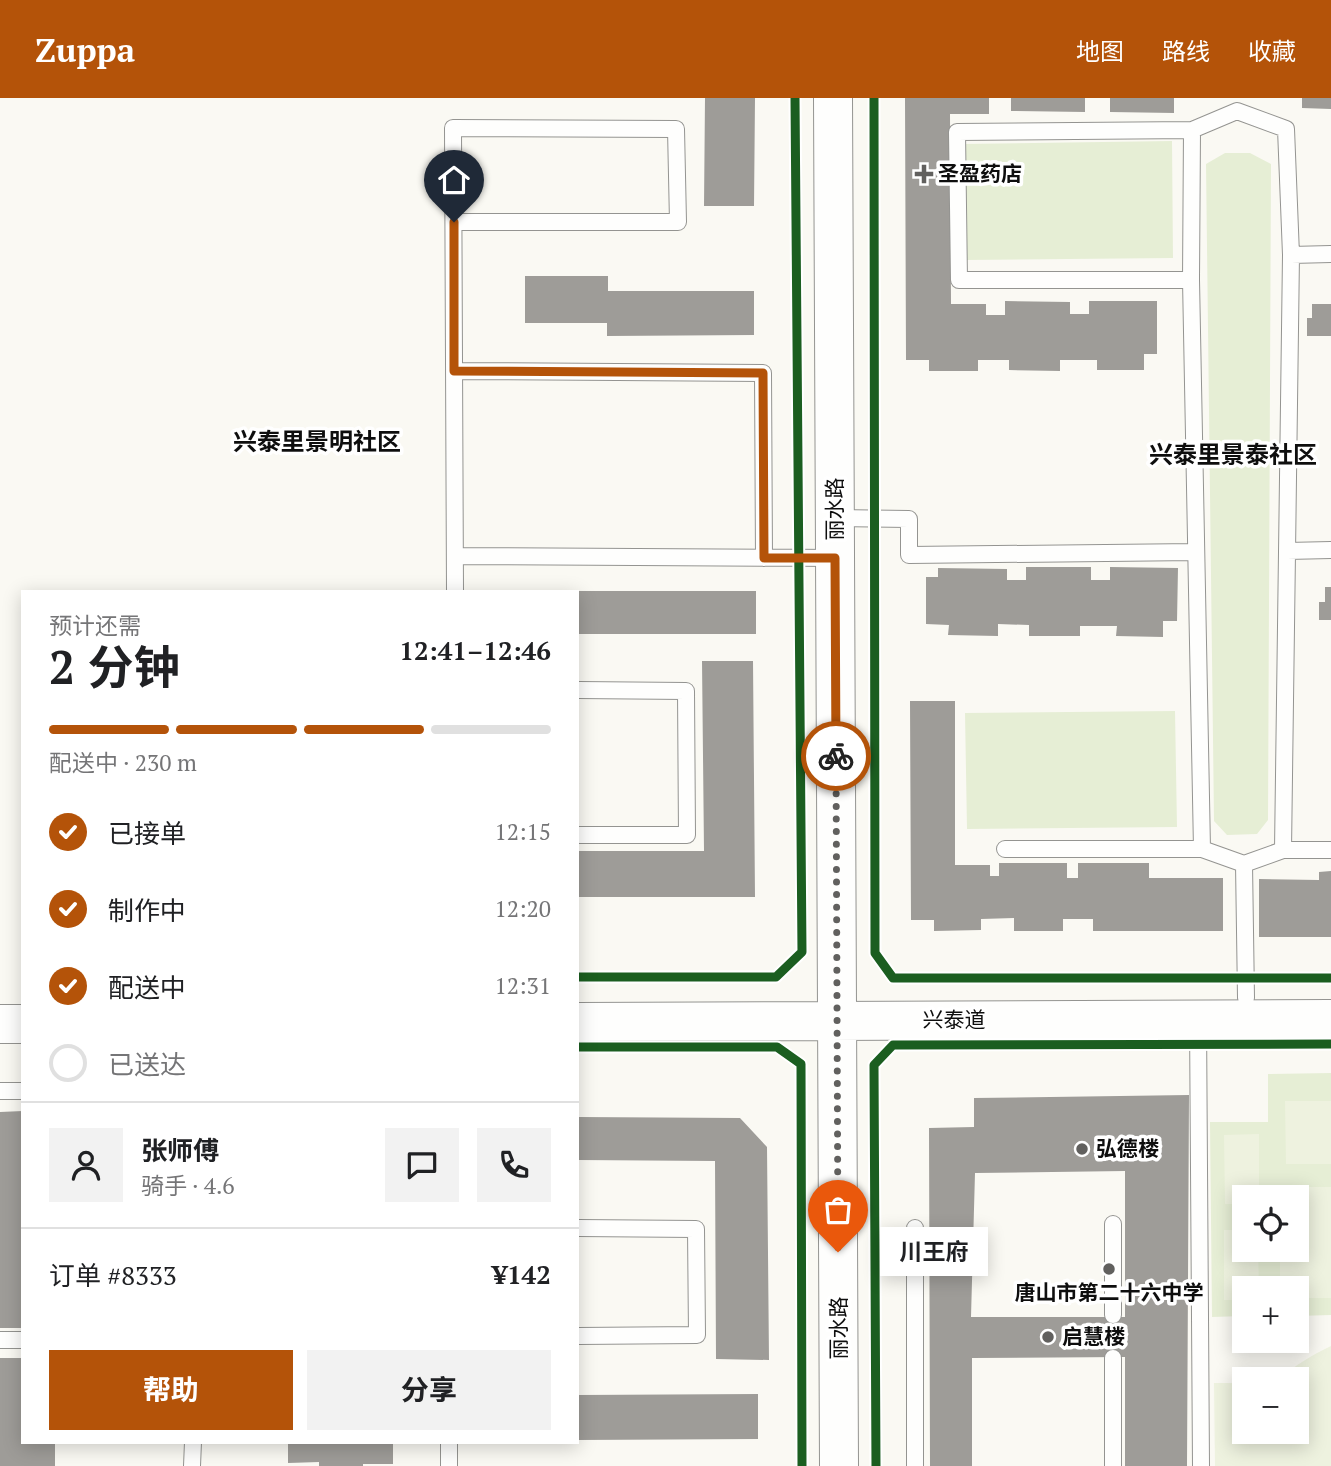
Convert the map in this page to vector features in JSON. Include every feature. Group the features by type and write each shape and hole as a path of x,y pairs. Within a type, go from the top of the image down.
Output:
{"street":[{"name":"丽水路","path":"833,98 839,1466"},
{"name":"兴泰道","path":"579,1022 837,1009 1331,997"},
{"name":"兴泰道","path":"579,998 837,1009 1198,1019 1331,1018"},
{"path":"0,1000 21,1000"},
{"path":"0,1024 21,1024"}],"lane":[{"path":"1191,280 959,280 957,132 1192,130 1237,104 1286,129 1291,255 1283,850"},
{"path":"454,222 678,222 676,129 453,128 455,590"},
{"path":"1192,130 1191,280 1202,849"},
{"path":"1291,255 1331,254"},
{"path":"454,371 763,373 764,558"},
{"path":"835,518 909,519 909,555 1195,552"},
{"path":"1287,551 1331,550"},
{"path":"454,556 835,558"},
{"path":"579,690 686,691 687,835 579,835"},
{"path":"1005,849 1202,849 1244,864 1283,850 1331,850"},
{"path":"1244,864 1246,998"},
{"path":"1198,1019 1201,1466"},
{"path":"0,1091 21,1091"},
{"path":"1113,1224 1113,1315"},
{"path":"579,1228 696,1229 697,1322 697,1335 579,1336"},
{"path":"915,1228 915,1466"},
{"path":"0,1340 21,1340"},
{"path":"1113,1358 1113,1466"},
{"path":"192,1444 192,1466"},
{"path":"449,1444 449,1466"}],"green space":[{"path":"1172,141 1173,258 964,260 962,144"},
{"path":"1225,153 1250,153 1271,164 1268,820 1257,834 1227,835 1214,821 1206,164"},
{"path":"1175,711 1177,827 967,829 965,713"},
{"path":"1331,1073 1331,1315 1309,1316 1309,1276 1232,1276 1232,1316 1212,1317 1210,1122 1268,1122 1268,1074"},
{"path":"1285,1101 1331,1101 1331,1164 1286,1164"},
{"path":"1259,1134 1259,1185 1232,1185 1232,1204 1225,1204 1224,1135"},
{"path":"1309,1187 1331,1187 1331,1298 1309,1298 1309,1276 1280,1276 1280,1262 1309,1262"},
{"path":"1224,1230 1232,1230 1232,1262 1258,1262 1259,1276 1232,1276 1232,1300 1224,1300"},
{"path":"1331,1346 1331,1466 1215,1466 1214,1383 1232,1383 1232,1444 1309,1444 1309,1367 1295,1367"}],"building":[{"path":"705,98 755,98 754,206 704,206"},
{"path":"905,98 989,98 989,114 950,114 951,304 986,304 986,315 1005,315 1005,301 1070,302 1070,314 1089,314 1089,301 1157,301 1157,354 1144,354 1144,370 1097,370 1097,360 1060,360 1060,371 1009,370 1009,360 978,360 978,371 929,371 929,360 906,360"},
{"path":"1011,98 1085,98 1085,112 1011,111"},
{"path":"1110,98 1174,98 1174,113 1110,112"},
{"path":"1302,98 1331,98 1331,109 1302,108"},
{"path":"525,276 608,276 608,291 754,291 754,335 607,336 607,323 525,323"},
{"path":"1312,304 1331,304 1331,336 1307,336 1307,318 1312,318"},
{"path":"1026,567 1091,567 1091,580 1110,580 1110,567 1178,568 1177,621 1163,621 1163,637 1116,636 1117,626 1080,626 1080,636 1029,636 1029,625 998,624 998,636 948,635 949,625 926,624 926,577 938,577 938,568 1007,569 1007,580 1026,580"},
{"path":"1325,587 1331,587 1331,620 1319,620 1319,602 1325,602"},
{"path":"579,591 756,591 756,634 579,634"},
{"path":"702,661 753,661 755,897 579,897 579,851 704,851"},
{"path":"910,701 955,701 955,865 990,865 990,876 999,876 999,863 1067,863 1067,878 1078,878 1078,863 1149,863 1149,878 1223,878 1223,931 1093,931 1093,919 1063,919 1063,931 1014,931 1014,918 981,919 981,930 934,931 934,920 911,920"},
{"path":"1331,871 1331,937 1259,937 1259,879 1319,880 1319,872"},
{"path":"1189,1095 1187,1466 1125,1466 1125,1357 972,1358 972,1466 930,1466 929,1128 974,1127 974,1098","holes":["1125,1171 1125,1317 971,1317 975,1173"]},
{"path":"21,1111 21,1328 0,1328 0,1112"},
{"path":"579,1117 740,1118 767,1147 769,1360 716,1359 715,1161 579,1160"},
{"path":"0,1358 21,1358 21,1444 55,1444 55,1466 0,1466"},
{"path":"758,1394 758,1439 579,1440 579,1395"},
{"path":"288,1444 393,1444 393,1464 319,1466 319,1462 288,1463"}],"cycle path":[{"path":"579,977 776,977 802,952 795,98"},
{"path":"874,98 875,953 893,978 1331,978"},
{"path":"876,1466 874,1065 893,1045 1331,1044"},
{"path":"579,1047 777,1047 801,1064 802,1466"}],"way so far":[{"path":"836,756 838,1252"}],"place":[{"name":"圣盈药店","path":"924,174"},
{"name":"弘德楼","path":"1082,1149"},
{"name":"川王府","path":"838,1252"},
{"name":"唐山市第二十六中学","path":"1109,1269"},
{"name":"启慧楼","path":"1048,1337"}],"district":[{"name":"兴泰里景明社区","path":"317,442"},
{"name":"兴泰里景泰社区","path":"1233,455"}],"route":[{"path":"454,222 454,371 763,373 764,558 835,558 836,756"}]}
